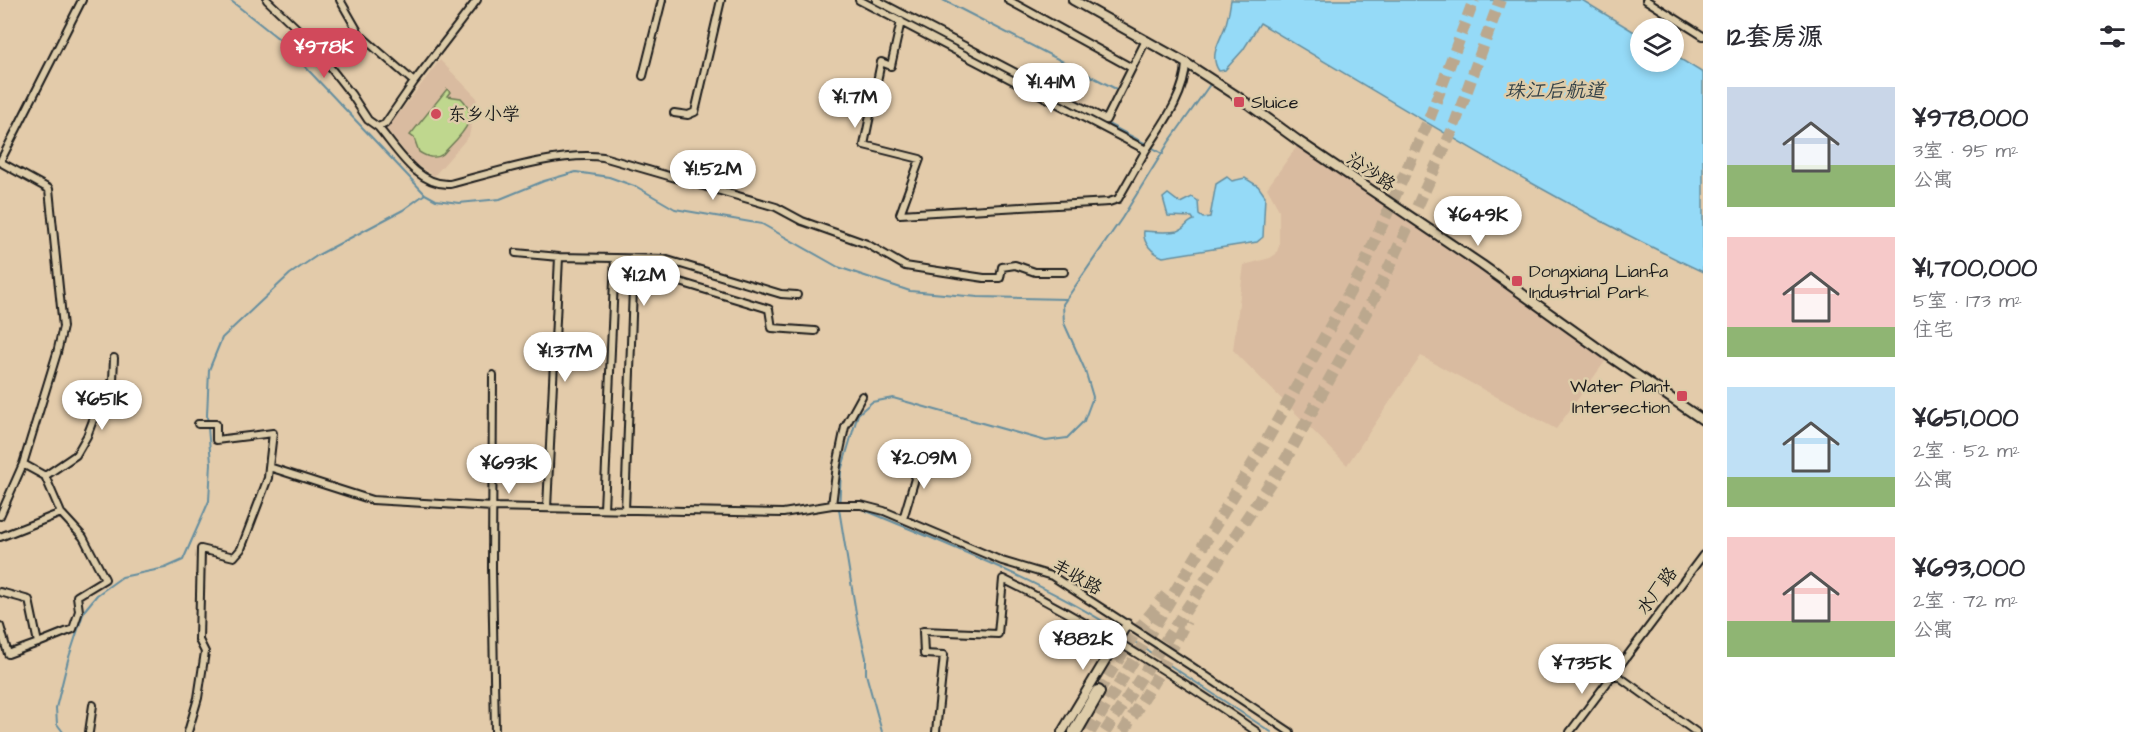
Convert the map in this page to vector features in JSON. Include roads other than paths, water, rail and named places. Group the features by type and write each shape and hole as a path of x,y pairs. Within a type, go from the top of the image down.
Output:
{"highway":[{"path":"1075,732 1098,692"}],"street":[{"path":"0,516 23,464 63,327 49,189 0,162 82,0"},
{"path":"267,0 308,39 351,94 368,120 378,127 412,168 425,179 438,184 450,184 518,166 574,157 596,156 776,207 802,221 867,244 905,266 984,278 1000,278 1002,267 1015,265 1035,272 1064,272"},
{"path":"340,0 360,35 414,82"},
{"path":"378,127 385,124 477,0"},
{"path":"643,76 662,0"},
{"path":"674,113 688,115 695,112 721,0"},
{"path":"859,0 1146,150"},
{"path":"876,0 1106,120 1146,40"},
{"path":"1008,0 1132,69"},
{"name":"沿沙路","path":"1074,0 1186,63 1237,96 1299,142 1482,265 1703,420"},
{"path":"1646,0 1703,36"},
{"path":"902,21 891,66 881,62 864,145 920,159 900,214 1110,202 1118,199 1166,120 1186,79 1186,63"},
{"path":"516,252 558,258 664,259 781,294 796,295"},
{"path":"547,508 558,258"},
{"path":"604,509 615,258"},
{"path":"667,282 670,261"},
{"path":"625,510 635,279 680,282 769,309 772,328 815,331"},
{"path":"45,476 76,455 87,436 101,399 113,380 114,358"},
{"path":"493,375 492,568 495,732"},
{"path":"832,505 845,427 862,396"},
{"path":"188,732 198,698 205,652 199,640 201,549 234,557 241,549 268,478 273,433 216,440 216,424 198,424"},
{"path":"903,519 922,455"},
{"path":"0,626 8,654 73,629 80,611 76,596 105,579 83,537 61,513 45,476 23,464"},
{"name":"丰收路","path":"269,467 372,500 493,507 783,513 832,505 861,505 884,511 1002,561 1052,576 1290,732"},
{"path":"0,537 61,513"},
{"name":"水厂路","path":"1570,732 1703,555"},
{"path":"936,732 944,655 924,654 923,631 998,634 1003,579 1053,604 1202,695 1257,732"},
{"path":"0,593 29,600 38,643"},
{"path":"1062,732 1126,624"},
{"path":"1614,673 1696,732"},
{"path":"89,732 93,705"}],"water":[{"name":"珠江后航道","path":"1231,0 1582,0 1630,29 1630,72 1684,72 1684,61 1703,73 1703,272 1534,184 1260,23 1243,50 1225,70 1219,71 1215,53 1226,24"},
{"path":"1227,177 1232,181 1245,178 1258,186 1265,196 1263,237 1257,242 1163,257 1149,247 1144,231 1178,231 1194,220 1192,217 1168,216 1163,198 1168,194 1180,203 1192,197 1198,201 1199,215 1203,218 1210,217 1216,184"}],"waterway":[{"path":"230,0 279,39 425,194"},
{"path":"943,0 1118,90"},
{"path":"882,732 866,674 866,658 857,619 839,509 841,471 858,414 872,402 893,398 1046,441 1067,438 1084,421 1093,397 1085,370 1064,323 1063,304 1122,218 1169,142 1211,83"},
{"path":"1104,122 1146,144"},
{"path":"1153,148 1163,154"},
{"path":"63,732 57,724 56,708 84,611 97,595 122,577 165,568 183,560 209,501 211,463 207,415 209,370 222,338 290,274 318,255 403,210 425,194 436,200 459,203 500,199 544,181 576,172 609,177 637,187 675,209 762,224 838,267 910,291 978,297 1066,299"},
{"path":"839,509 862,509 961,550 1058,596 1120,632"},
{"path":"1124,635 1271,732"}],"tunnel":[{"path":"1090,732 1264,445 1362,270 1430,117 1474,0"},
{"path":"1105,732 1286,459 1382,283 1453,129 1500,0"},
{"path":"1098,692 1133,636 1166,595"},
{"path":"1123,732 1163,666 1186,621"}],"place":[{"name":"Sluice","path":"1239,102"},
{"name":"东乡小学","path":"436,114"},
{"name":"Dongxiang Lianfa Industrial Park","path":"1517,281"},
{"name":"Water Plant Intersection","path":"1682,396"}]}
